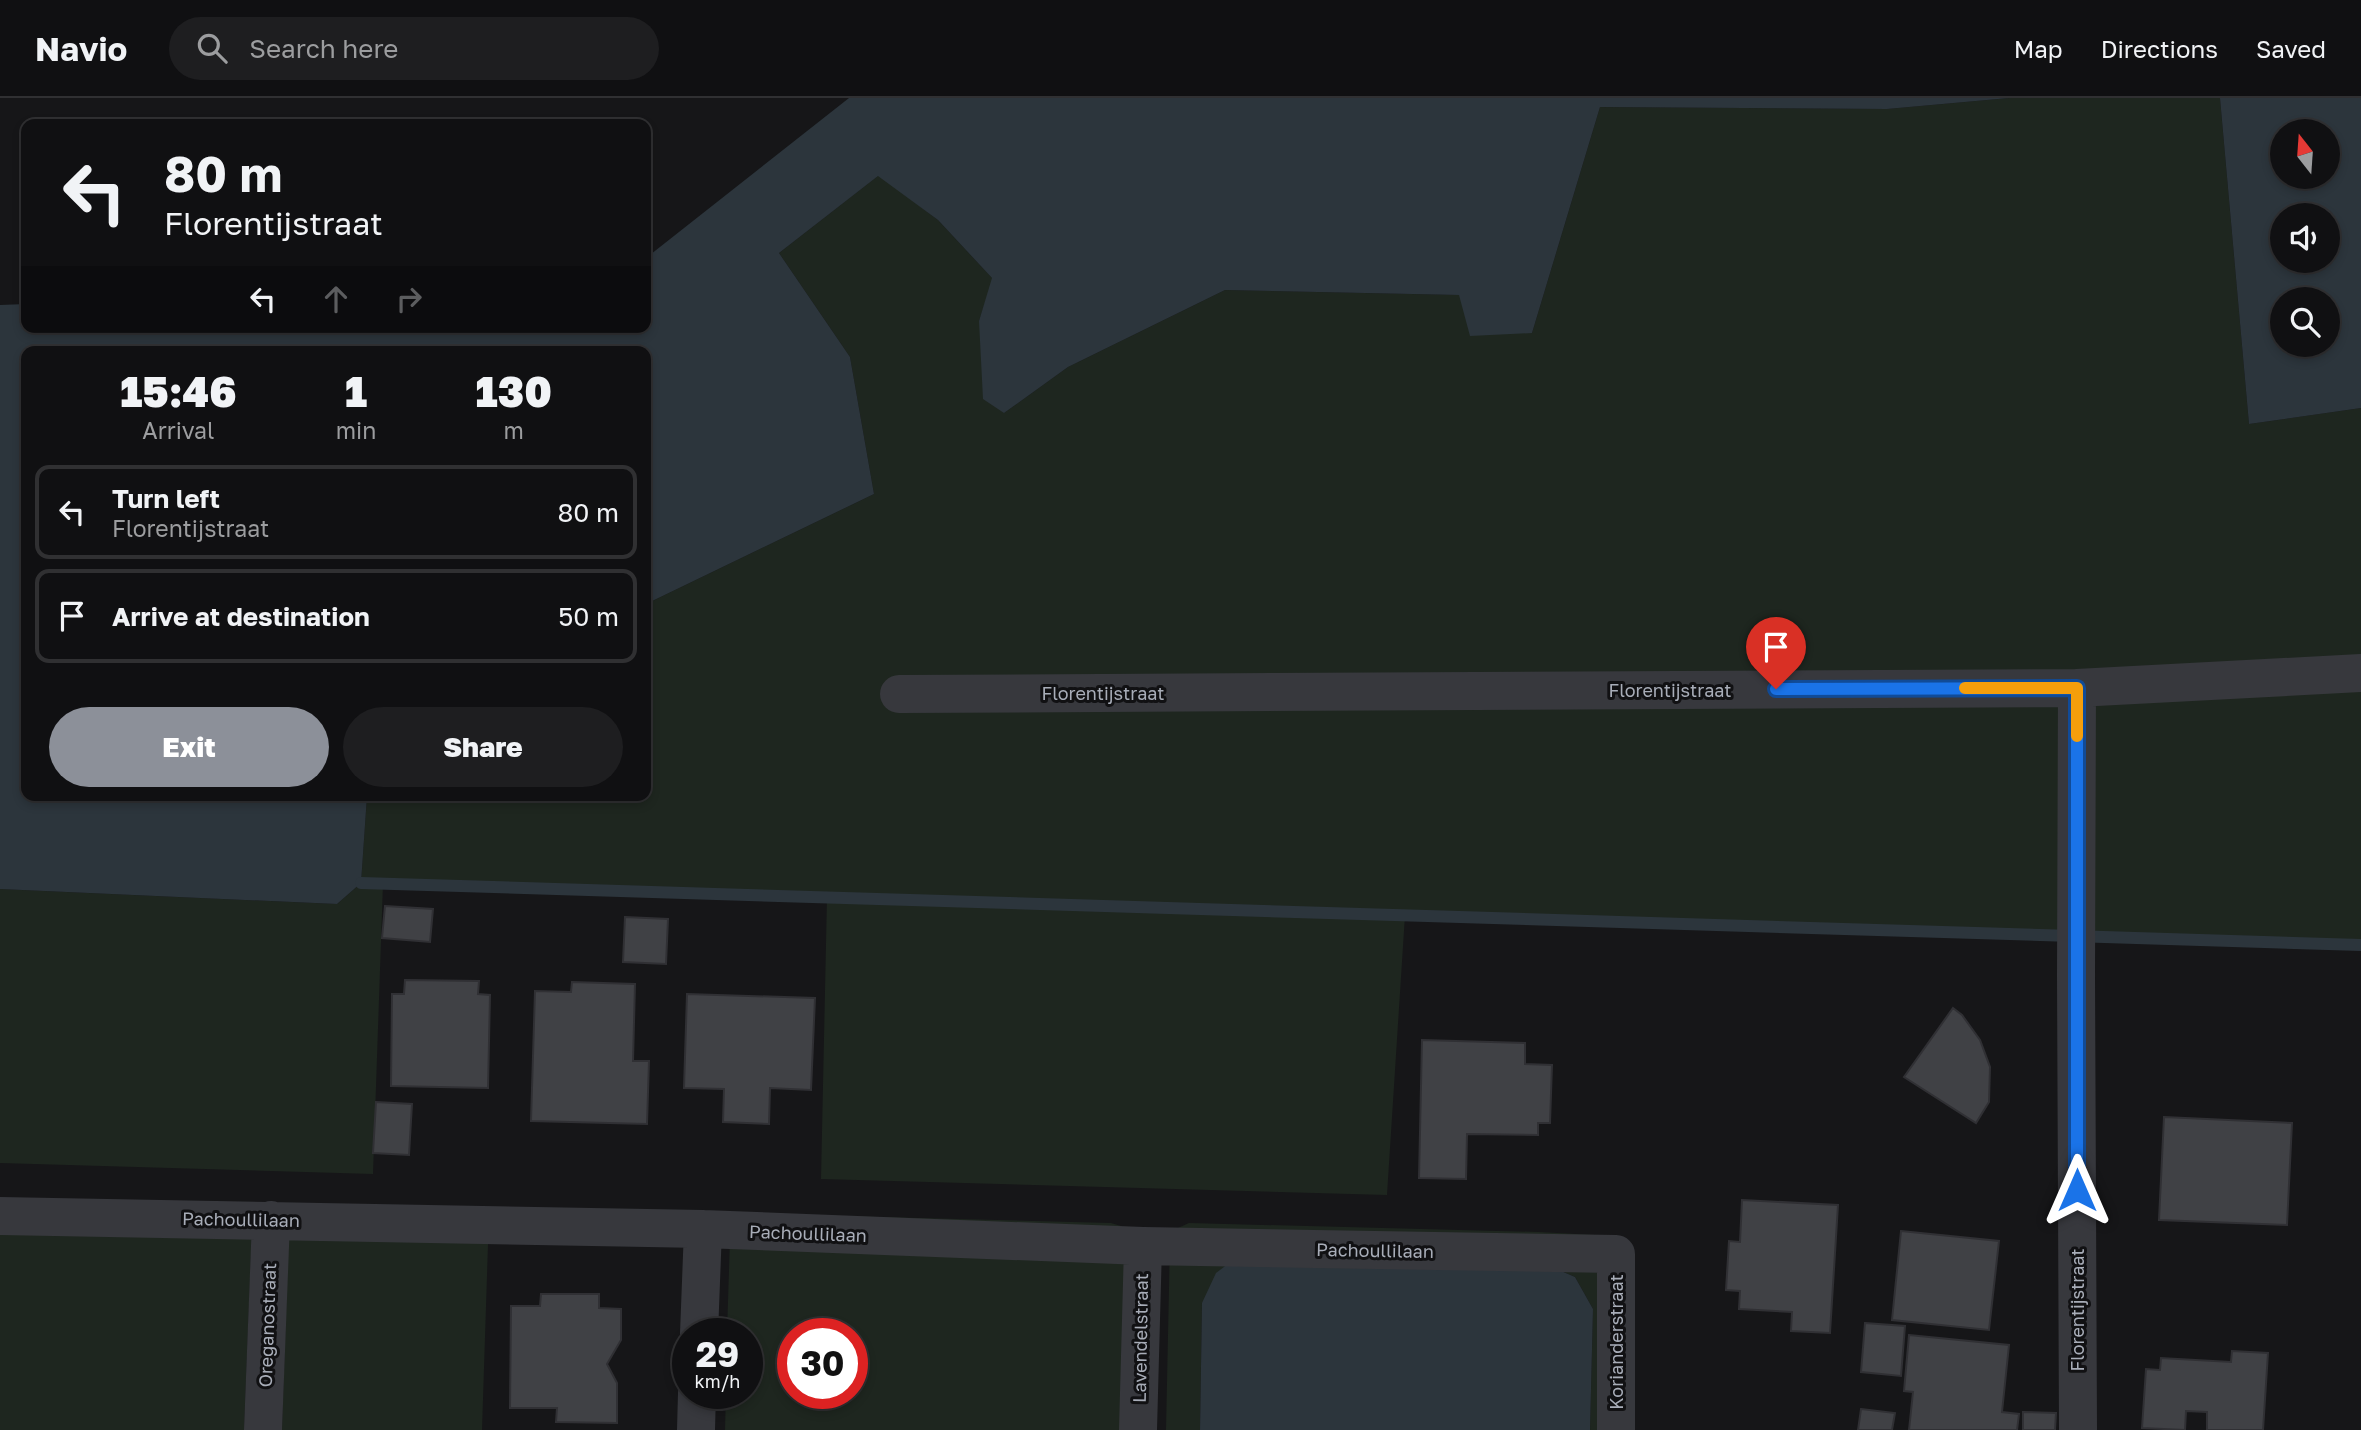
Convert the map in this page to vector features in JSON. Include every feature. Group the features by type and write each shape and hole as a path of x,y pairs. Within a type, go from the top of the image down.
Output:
{"street":[{"path":"2077,688 2361,673"},
{"name":"Florentijstraat","path":"899,694 2077,688 2078,1430"},
{"name":"Pachoullilaan","path":"0,1216 703,1229 1143,1246 1616,1254"},
{"name":"Oreganostraat","path":"263,1430 271,1220"},
{"path":"700,1318 703,1229"},
{"name":"Lavendelstraat","path":"1138,1430 1143,1246"},
{"name":"Korianderstraat","path":"1616,1254 1616,1430"},
{"path":"696,1430 697,1409"}],"shaded area":[{"path":"849,98 2009,98 1887,109 1600,107 1532,333 1470,336 1459,295 1225,290 1068,367 1004,413 983,399 979,321 992,278 938,220 878,176 779,253 850,357 874,494 651,602 651,346 21,346 21,801 367,801 361,883 337,904 0,889 0,305 21,304 21,333 651,333 651,254"},
{"path":"2009,98 2220,98 2249,424 2361,408 2361,945 1405,915 1387,1195 821,1179 827,897 383,883 373,1174 0,1163 0,889 337,904 361,883 367,801 651,801 651,602 874,494 850,357 779,253 879,175 938,220 993,279 979,321 1004,413 1068,367 1225,290 1459,295 1532,333 1600,107 1887,109"},
{"path":"2220,98 2361,98 2361,408 2249,424"},
{"path":"0,1197 252,1228 244,1430 0,1430"},
{"path":"489,1214 482,1430 282,1430 289,1225"},
{"path":"759,1214 1111,1223 1132,1234 1133,1430 725,1430 726,1409 763,1409 763,1318 727,1318 730,1238"},
{"path":"1189,1223 1595,1235 1625,1430 1590,1430 1593,1309 1575,1277 1538,1261 1202,1303 1200,1430 1166,1430 1170,1240 1178,1228"},
{"path":"1241,1254 1538,1261 1575,1277 1593,1309 1590,1430 1200,1430 1202,1303 1216,1273"}],"building":[{"path":"385,906 433,909 430,942 382,938"},
{"path":"625,917 668,919 666,964 623,962"},
{"path":"405,980 479,981 478,994 490,995 488,1088 391,1086 392,994 404,994"},
{"path":"572,982 635,984 633,1061 649,1061 647,1124 531,1121 535,991 571,992"},
{"path":"687,994 815,998 811,1090 770,1088 769,1124 723,1122 724,1089 684,1088"},
{"path":"1953,1008 1962,1015 1980,1040 1990,1067 1989,1102 1976,1123 1904,1077"},
{"path":"1422,1040 1525,1043 1525,1064 1552,1065 1550,1123 1538,1123 1538,1135 1467,1134 1466,1179 1419,1178"},
{"path":"376,1102 412,1104 409,1155 373,1153"},
{"path":"2164,1117 2292,1123 2287,1225 2159,1220"},
{"path":"1742,1200 1838,1205 1830,1333 1791,1331 1792,1312 1739,1309 1740,1291 1726,1290 1729,1241 1740,1242"},
{"path":"1901,1231 1999,1241 1989,1330 1892,1320"},
{"path":"541,1294 599,1294 599,1308 621,1309 621,1340 607,1364 617,1383 617,1423 556,1422 557,1408 510,1408 511,1306 540,1306"},
{"path":"1865,1323 1905,1326 1901,1376 1861,1372"},
{"path":"1909,1335 2009,1345 2002,1412 2019,1414 2017,1430 1909,1430 1913,1392 1904,1391"},
{"path":"2232,1351 2268,1353 2263,1430 2207,1430 2207,1412 2186,1411 2185,1430 2142,1428 2146,1369 2160,1370 2161,1358 2231,1362"},
{"path":"1861,1409 1895,1413 1892,1430 1858,1430"},
{"path":"2023,1412 2056,1413 2055,1430 2023,1430"}],"waterway":[{"path":"361,883 2361,945"}],"slow traffic":[{"path":"1965,688 2077,688 2077,736"}],"route":[{"path":"1776,689 2077,688 2077,1190"}]}
